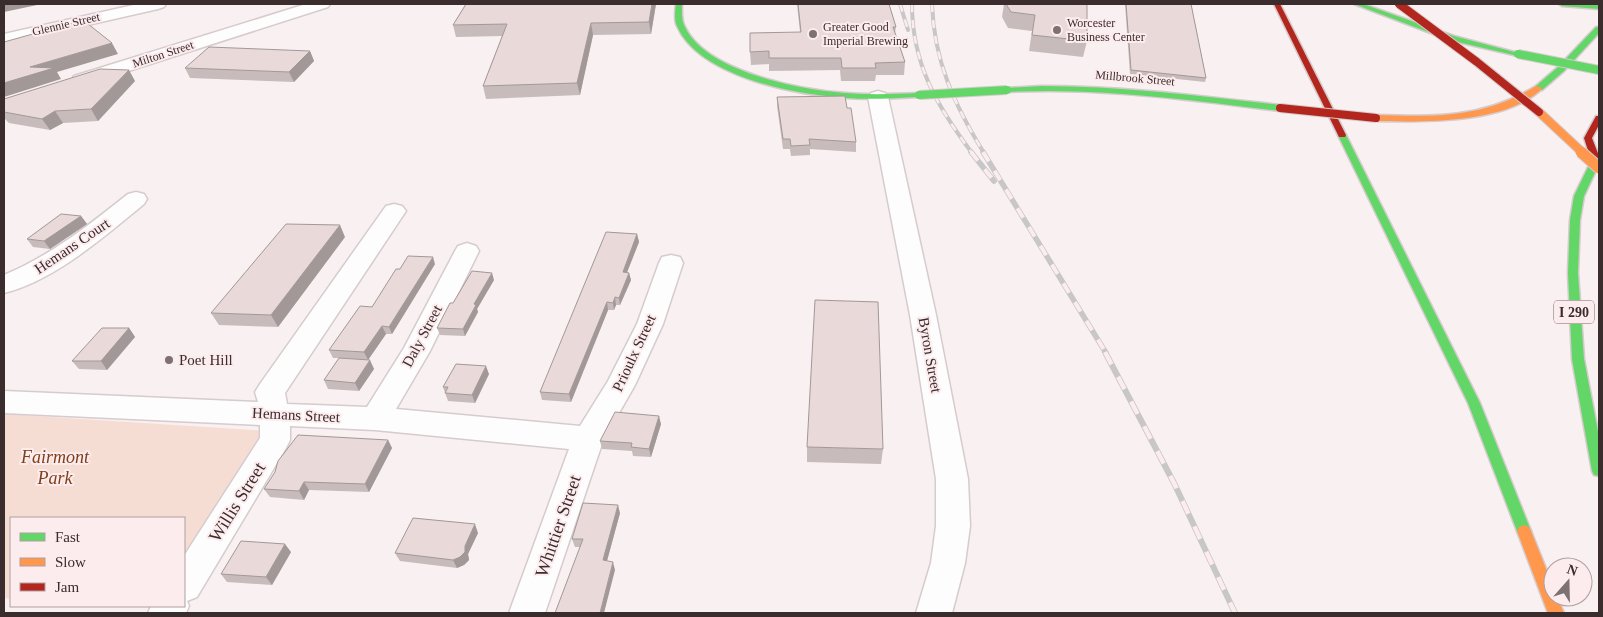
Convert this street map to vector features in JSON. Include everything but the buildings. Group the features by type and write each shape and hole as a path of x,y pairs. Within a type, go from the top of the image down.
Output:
{"main road":[{"name":"Millbrook Street","path":"679,4 677,14 684,35 700,50 721,63 755,78 784,87 835,95 878,97 1043,87 1106,88 1376,118 1438,119 1482,113 1511,103 1534,92 1552,78 1599,29"},
{"path":"1277,4 1474,403 1556,613"},
{"path":"1357,4 1452,38 1518,54 1599,70"},
{"path":"1399,4 1453,42 1511,87 1598,161"},
{"path":"1562,4 1599,7"},
{"path":"1598,161 1588,138 1599,118"},
{"name":"I 290","path":"1598,161 1579,197 1572,265 1580,371 1599,471"}],"street":[{"name":"Glennie Street","path":"4,39 157,4"},
{"name":"Milton Street","path":"68,84 322,4"},
{"name":"Byron Street","path":"878,97 923,315 952,479 953,526 948,563 934,613"},
{"name":"Hemans Court","path":"4,285 35,272 86,240 136,199"},
{"name":"Willis Street","path":"185,584 275,440 275,414 270,392 394,211"},
{"name":"Daly Street","path":"375,419 416,351 467,251"},
{"name":"Prioulx Street","path":"588,439 625,376 650,324 671,263"},
{"name":"Hemans Street","path":"4,402 375,419 588,439"},
{"name":"Whittier Street","path":"527,613 588,439"}],"green space":[{"name":"Fairmont Park","path":"4,414 268,431 185,559 185,517 10,517 10,599 4,598"}],"railway":[{"path":"900,4 908,30"},
{"path":"912,4 916,46 929,83 959,136 972,153"},
{"path":"932,4 941,63 955,99 984,153"},
{"path":"971,152 994,181"},
{"path":"983,152 1106,353"},
{"path":"1105,352 1174,483 1235,613"}],"traffic: fast":[{"path":"679,4 680,24 692,43 709,57 754,78 827,94 847,96 919,95"},
{"path":"1357,4 1452,38 1518,54"},
{"path":"1562,4 1599,7"},
{"path":"1539,88 1561,69 1599,29"},
{"path":"1518,54 1599,70"},
{"path":"1007,90 1076,88 1144,92 1280,108"},
{"path":"919,95 1007,90"},
{"path":"1342,135 1474,403 1524,531"},
{"path":"1599,155 1579,196 1575,220 1573,273 1578,359 1599,471"}],"traffic: slow":[{"path":"1376,118 1418,119 1481,113 1521,99 1539,88"},
{"path":"1539,112 1599,168"},
{"path":"1524,531 1556,613"}],"traffic: jam":[{"path":"1277,4 1342,135"},
{"path":"1399,4 1477,62 1539,112"},
{"path":"1280,108 1376,118"},
{"path":"1596,160 1588,138 1599,118"}],"place":[{"name":"Worcester Business Center","path":"1057,30"},
{"name":"Greater Good Imperial Brewing","path":"813,34"},
{"name":"Poet Hill","path":"169,360"}]}
